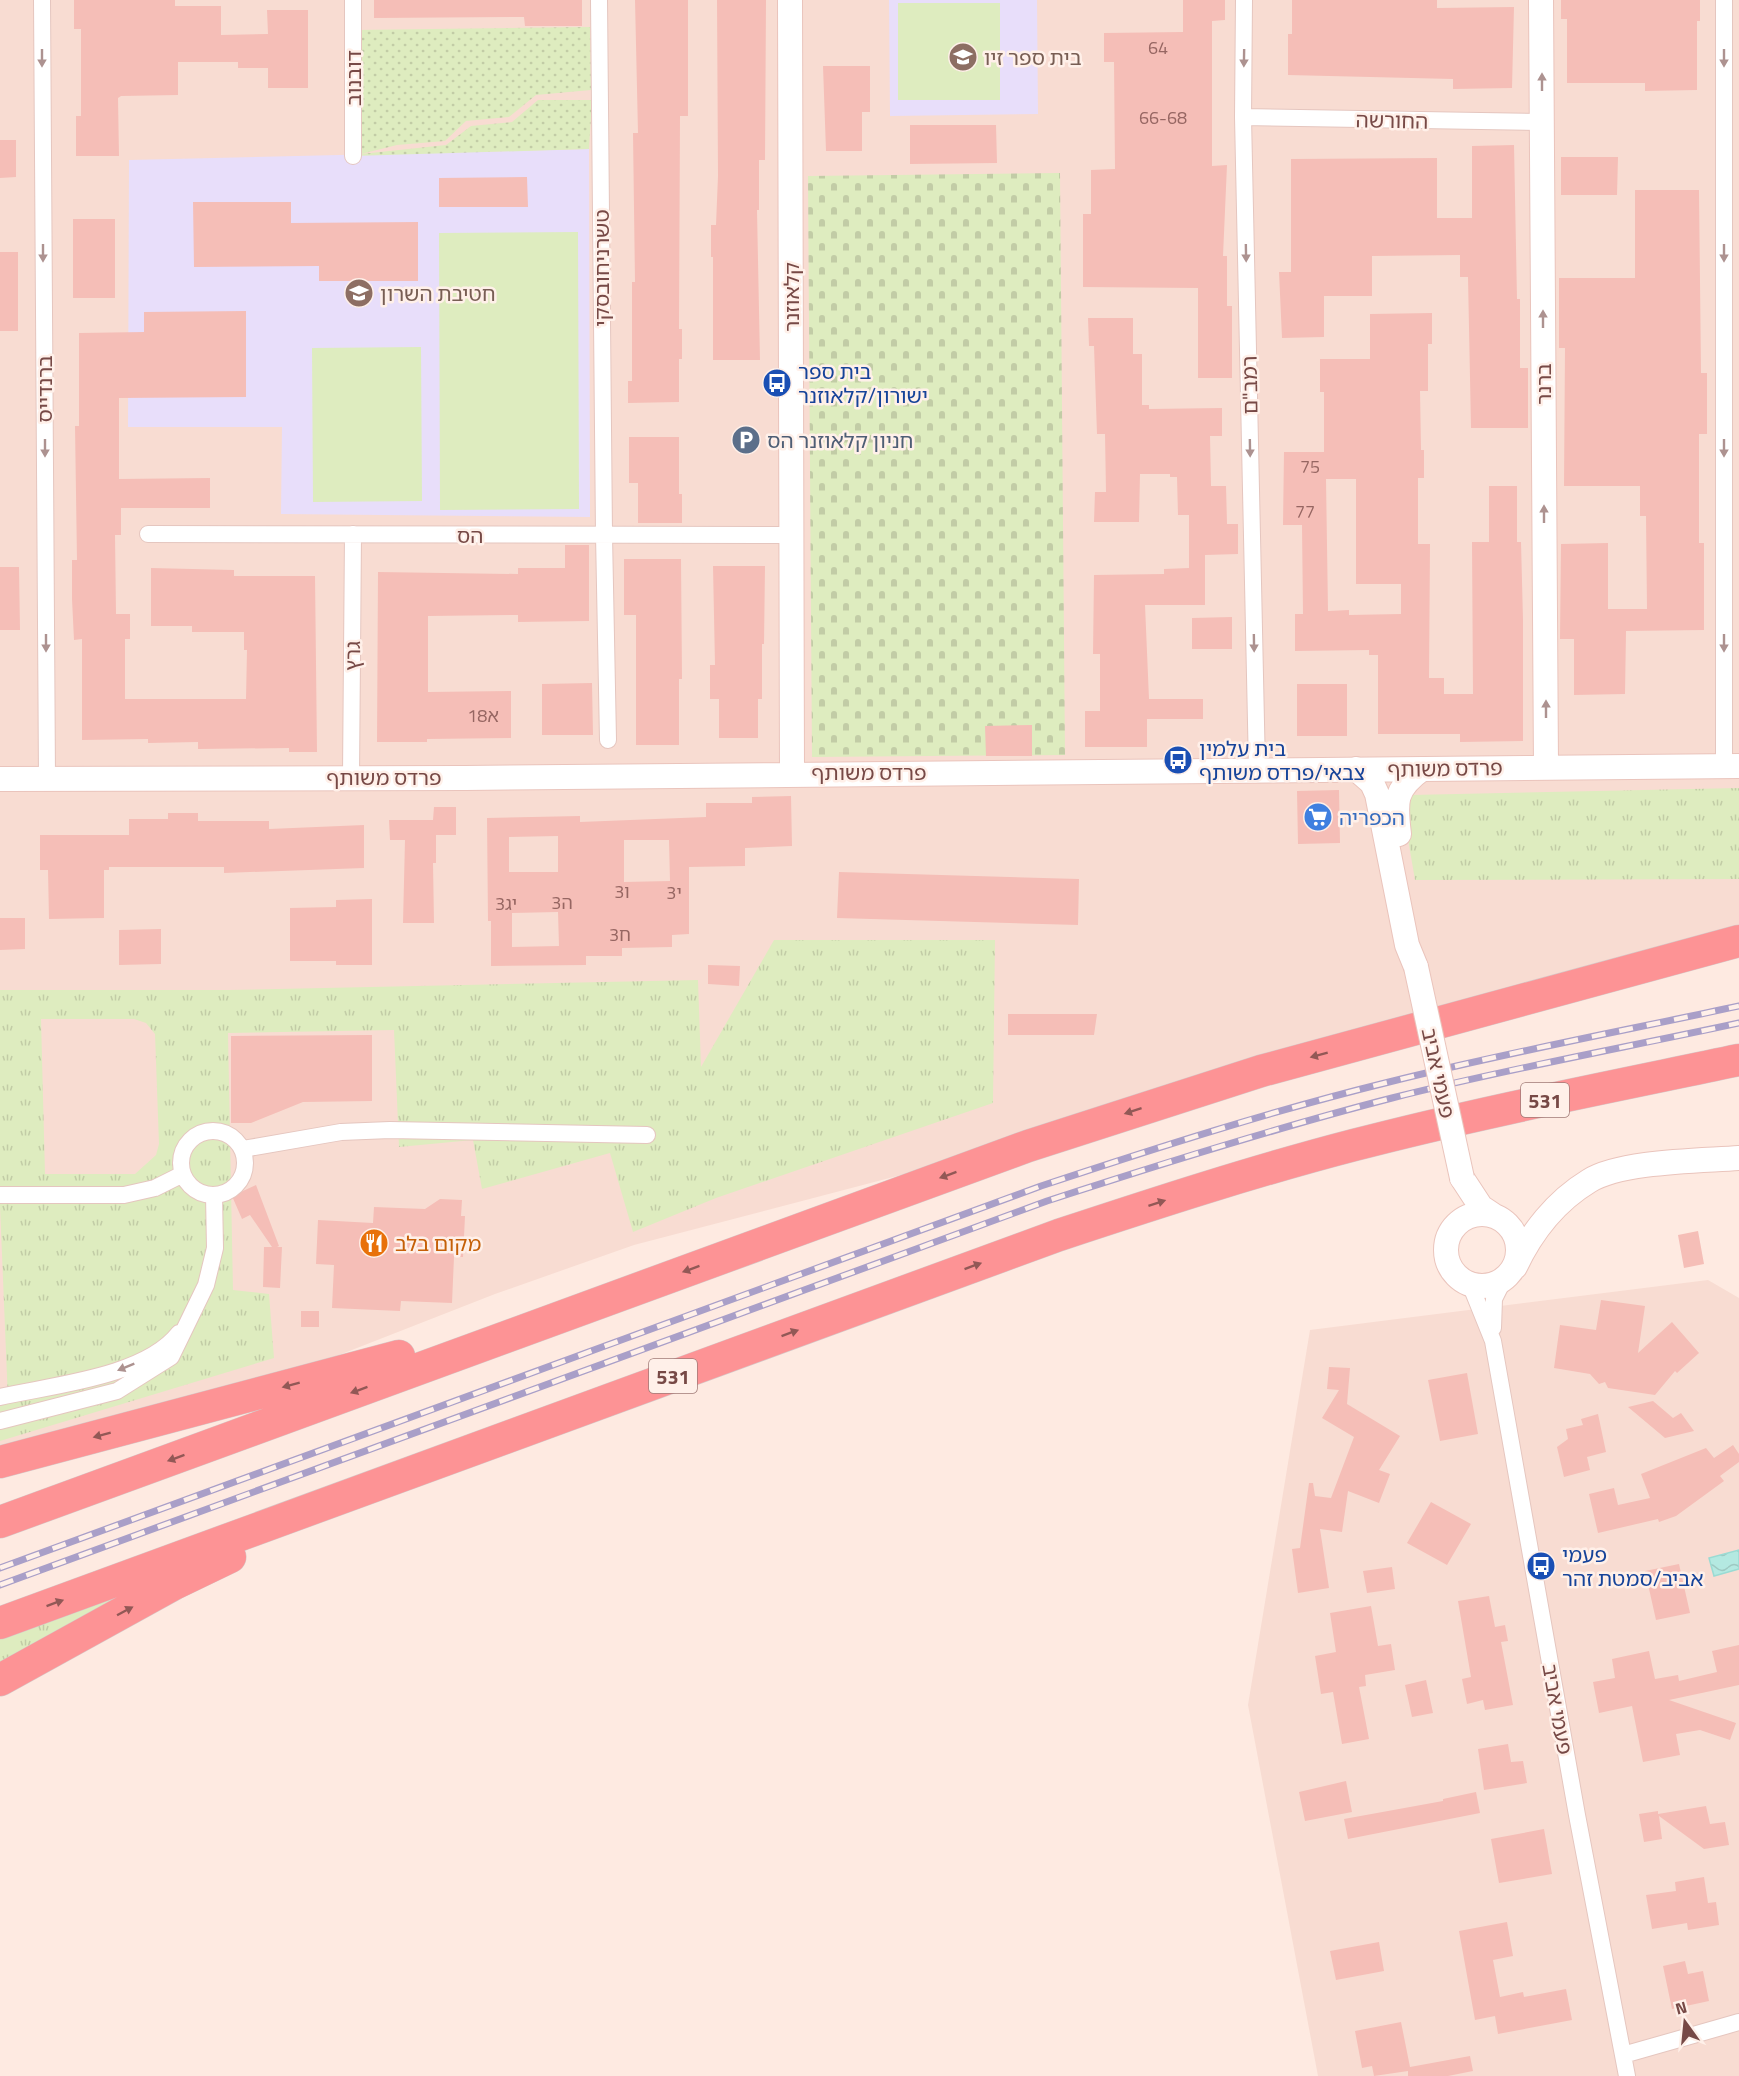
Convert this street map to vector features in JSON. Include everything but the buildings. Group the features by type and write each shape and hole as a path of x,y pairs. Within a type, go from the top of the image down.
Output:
{"highway":[{"path":"0,1522 1028,1146 1261,1071 1739,941"},
{"path":"1376,1039 1739,963"},
{"name":"531","path":"0,1623 1059,1235 1237,1178 1352,1145 1454,1120 1739,1060"},
{"path":"1352,1145 1739,1077"},
{"path":"0,1461 591,1305"},
{"path":"0,1680 174,1584 242,1552 323,1517 760,1344"}],"street":[{"name":"ברנדייס","path":"42,0 47,779"},
{"name":"דובנוב","path":"353,0 353,156"},
{"name":"טשרניחובסקי","path":"599,0 608,740"},
{"name":"קלאוזנר","path":"790,0 792,773"},
{"name":"רמב\"ם","path":"1244,0 1243,117 1257,769"},
{"name":"ברנר","path":"1541,0 1546,767"},
{"path":"1724,0 1732,142 1731,766"},
{"name":"החורשה","path":"1243,117 1542,122"},
{"name":"הס","path":"148,534 792,536"},
{"name":"גרץ","path":"351,777 353,534"},
{"name":"פרדס משותף","path":"0,779 1731,766"},
{"name":"פעמי אביב","path":"1416,967 1416,944 1395,804 1402,788 1422,768"},
{"name":"פעמי אביב","path":"1356,769 1372,783 1377,794 1407,945 1416,967 1462,1178 1458,1222"},
{"path":"243,1149 341,1132 390,1130 647,1135"},
{"path":"205,1132 226,1133 243,1149 245,1171 240,1181 232,1189 214,1195 201,1193 192,1188 183,1174 181,1161 183,1152 195,1136 205,1132"},
{"path":"1557,1206 1521,1217 1474,1215 1458,1222 1447,1243 1448,1261 1456,1275 1470,1284 1487,1286 1509,1273 1528,1239 1557,1206 1590,1180 1618,1171 1661,1164 1739,1158"},
{"path":"0,1195 124,1195 155,1188 183,1174"},
{"name":"פעמי אביב","path":"1462,1178 1481,1207 1496,1216"},
{"path":"0,1421 117,1391 171,1357 206,1285 215,1248 214,1195"},
{"path":"1496,1216 1508,1224 1518,1240 1519,1249 1509,1273"},
{"name":"פעמי אביב","path":"1509,1273 1494,1299 1493,1341 1576,1815 1627,2076"},
{"name":"פעמי אביב","path":"1470,1284 1493,1341"},
{"path":"0,1396 113,1372 133,1364 173,1340 189,1320"},
{"path":"1623,2055 1739,2022"}],"shaded area":[{"path":"0,0 1739,0 1739,955 634,1245 495,1294 288,1375 0,1458"},
{"name":"בית ספר זיו","path":"889,0 1037,0 1038,114 890,116"},
{"name":"חטיבת השרון","path":"589,149 590,517 281,514 282,427 128,427 129,160"},
{"path":"1708,1280 1739,1298 1739,2076 1318,2076 1248,1705 1310,1330"}],"green space":[{"path":"898,3 1000,3 1000,100 898,100"},
{"path":"590,27 591,90 536,95 509,117 466,121 445,141 397,145 361,154 446,145 471,126 512,122 538,100 592,100 589,149 353,156 353,30"},
{"path":"1060,173 1065,755 812,757 808,176"},
{"path":"578,232 579,509 440,510 439,233"},
{"path":"421,347 422,501 313,502 312,348"},
{"path":"1739,788 1739,879 1415,880 1404,816 1410,795"},
{"path":"774,940 995,940 993,1103 716,1198 633,1232 610,1153 482,1189 473,1140 399,1147 394,1030 228,1033 233,1290 269,1294 274,1358 0,1441 0,1403 8,1401 0,1206 0,990 228,990 698,980 701,1067","holes":["41,1019 134,1019 146,1023 155,1034 159,1144 156,1155 135,1174 45,1174"]},
{"path":"169,1574 0,1666 0,1637"}],"water":[{"path":"1739,1550 1739,1569 1714,1576 1709,1558"}],"railway":[{"path":"0,1568 1041,1186 1127,1158 1257,1118 1433,1071 1739,1006"},
{"path":"0,1585 1090,1187 1261,1134 1435,1087 1739,1023"}],"place":[{"name":"בית ספר זיו","path":"963,57"},
{"name":"חטיבת השרון","path":"359,293"},
{"name":"בית ספר ישורון/קלאוזנר","path":"777,383"},
{"name":"חניון קלאוזנר הס","path":"746,440"},
{"name":"בית עלמין צבאי/פרדס משותף","path":"1178,760"},
{"name":"הכפריה","path":"1318,817"},
{"name":"מקום בלב","path":"374,1243"},
{"name":"פעמי אביב/סמטת זהר","path":"1541,1566"}]}
